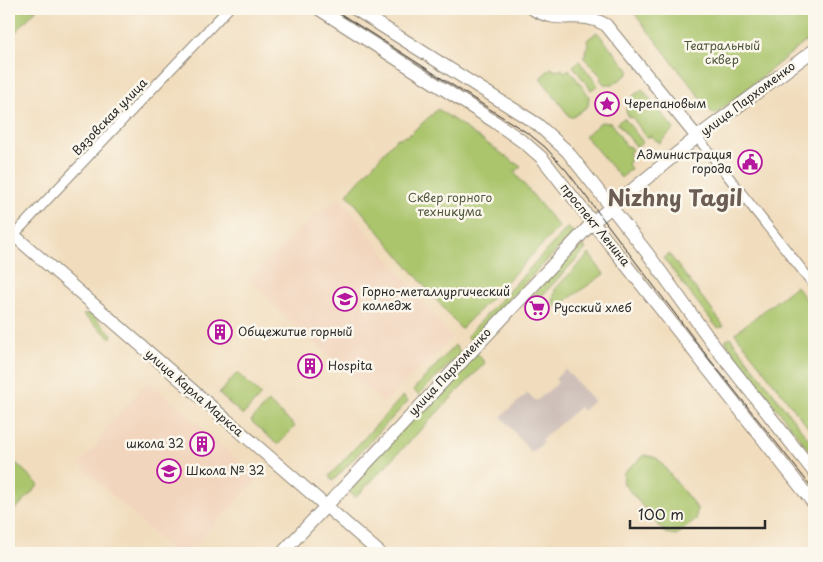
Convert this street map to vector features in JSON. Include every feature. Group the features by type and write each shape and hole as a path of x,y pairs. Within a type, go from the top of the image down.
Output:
{"main road":[{"name":"проспект Ленина","path":"319,9 526,144 542,158 814,504"},
{"name":"проспект Ленина","path":"355,9 537,124 567,152 716,348 814,472"},
{"path":"538,12 564,18 588,17 606,25 697,137"},
{"name":"улица Пархоменко","path":"282,553 593,222 697,137 814,50"},
{"name":"улица Карла Маркса","path":"10,236 380,553"}],"street":[{"name":"Вязовская улица","path":"10,236 228,9"},
{"path":"697,137 814,285"}],"shaded area":[{"name":"Горно-металлургический колледж","path":"340,198 452,338 383,403 288,320 250,278 314,216"},
{"path":"565,369 594,401 583,411 580,407 541,440 543,443 531,453 501,416 528,393 536,401 558,383 555,379"},
{"name":"Школа № 32","path":"148,381 259,478 187,553 174,553 79,464 98,444 104,430"}],"green space":[{"path":"9,9 37,9 9,39"},
{"name":"Театральный сквер","path":"639,9 814,9 814,35 714,115 634,13"},
{"path":"597,32 629,70 629,73 614,84 604,84 600,79 602,77 583,57 586,55 587,40"},
{"path":"579,61 598,85 591,90 573,66"},
{"path":"551,68 556,71 562,69 565,72 569,69 589,96 588,106 573,117 570,117 541,79"},
{"path":"642,89 674,129 660,143 650,136 647,138 632,117 630,118 626,112 627,101"},
{"name":"Сквер горного техникума","path":"438,109 521,167 514,172 559,227 461,329 347,194 396,139 409,135"},
{"path":"624,118 643,142 637,147 617,123"},
{"path":"601,122 611,123 627,147 629,146 632,150 629,153 631,157 628,164 631,169 621,178 585,136"},
{"path":"568,227 574,233 469,340 466,337"},
{"path":"583,245 586,249 536,302 531,296"},
{"path":"589,254 604,274 557,307 553,304 555,289"},
{"path":"669,254 724,326 719,328 715,325 663,258"},
{"path":"796,286 814,310 814,435 735,333"},
{"path":"90,313 112,334 111,338 83,315"},
{"path":"730,337 814,446 814,457 725,341"},
{"path":"455,345 460,353 419,395 413,390"},
{"path":"478,354 485,363 355,498 346,488 473,355"},
{"path":"237,373 261,395 243,415 219,394"},
{"path":"403,396 408,401 333,481 329,476"},
{"path":"268,402 295,426 278,445 251,421"},
{"path":"645,455 657,458 697,508 696,520 676,535 665,533 623,483 624,472"},
{"path":"16,463 39,485 9,516 9,470"}],"tram line":[{"path":"333,9 529,134 545,147 566,170 707,356 814,490"}],"place":[{"name":"Черепановым","path":"607,104"},
{"name":"Администрация города","path":"750,162"},
{"name":"Горно-металлургический колледж","path":"345,299"},
{"name":"Русский хлеб","path":"537,308"},
{"name":"Общежитие горный","path":"220,332"},
{"name":"Hospita","path":"310,366"},
{"name":"школа 32","path":"202,444"},
{"name":"Школа № 32","path":"169,471"}],"district":[{"name":"Nizhny Tagil","path":"675,198"}]}
